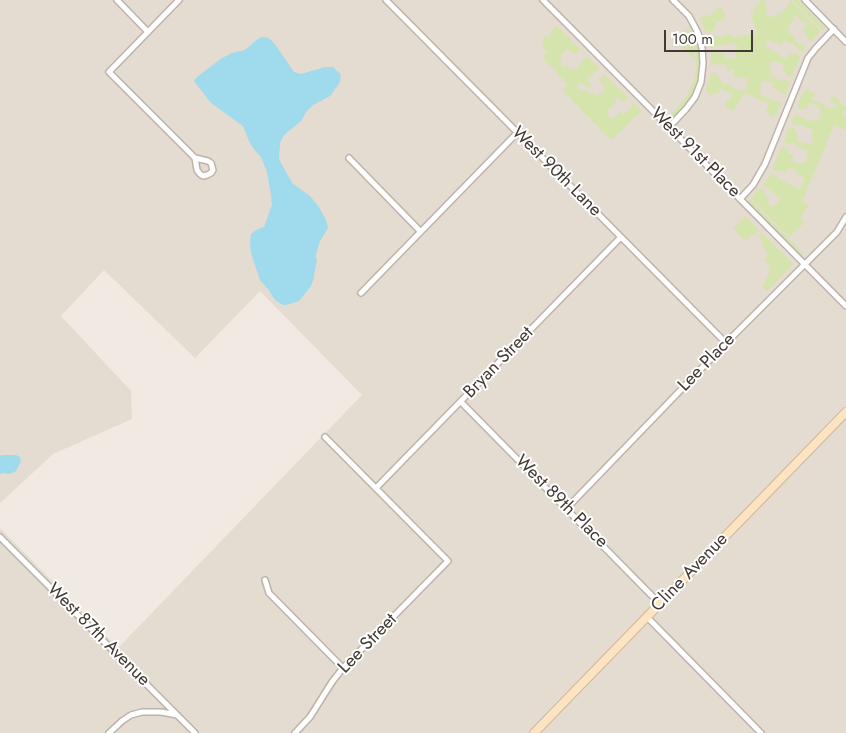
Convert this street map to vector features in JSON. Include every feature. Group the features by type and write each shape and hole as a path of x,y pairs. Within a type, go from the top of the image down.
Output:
{"street":[{"path":"117,0 148,32"},
{"path":"179,0 109,72 195,158"},
{"name":"West 90th Lane","path":"386,0 726,343"},
{"name":"West 91st Place","path":"543,0 846,306"},
{"path":"669,127 695,97 701,82 703,68 702,48 698,33 689,16 673,0"},
{"path":"805,0 846,42"},
{"path":"740,199 753,185 765,164 808,58 834,29"},
{"path":"360,293 518,133"},
{"path":"349,158 420,231"},
{"name":"Lee Place","path":"567,508 726,343 837,232 846,217"},
{"name":"Bryan Street","path":"376,488 621,237"},
{"name":"West 89th Place","path":"461,402 660,604"},
{"name":"Cline Avenue","path":"534,733 846,412"},
{"path":"325,437 376,488"},
{"name":"Lee Street","path":"295,733 310,717 343,668 448,561 376,488"},
{"name":"West 87th Avenue","path":"0,537 195,733"},
{"path":"264,580 269,593 343,668"},
{"path":"647,617 761,733"},
{"path":"109,733 131,715 142,712 162,712 177,715"}],"shaded area":[{"path":"0,0 846,0 846,733 0,733 0,528 118,648 362,395 260,291 195,358 104,270 61,316 131,391 132,419 53,454 0,503"}],"green space":[{"path":"760,0 765,0 766,13 772,18 787,8 786,5 791,1 821,31 811,41 804,32 804,27 807,23 794,16 794,20 787,29 795,37 794,40 799,45 801,44 806,47 803,52 797,49 797,46 783,40 781,45 769,40 767,42 767,48 784,58 786,58 789,52 793,55 801,56 791,78 786,75 786,72 782,71 783,63 772,61 769,67 772,70 770,75 782,81 783,79 790,82 785,95 772,87 773,83 762,80 760,87 762,88 759,95 782,103 773,117 766,111 769,104 767,102 760,101 745,93 733,111 725,107 727,100 732,95 731,93 720,88 719,93 711,95 706,90 711,74 714,72 717,73 723,84 732,85 732,88 745,91 748,79 734,78 733,69 727,70 727,65 714,64 711,66 711,52 724,53 728,59 736,58 735,52 738,51 738,46 735,46 734,43 710,47 708,38 716,35 717,38 730,33 733,38 757,33 750,12 754,15 756,13 752,10 761,2"},
{"path":"792,0 798,0 825,28 822,30"},
{"path":"720,7 724,12 725,19 718,22 714,20 716,23 713,31 706,32 700,19 707,15 710,16"},
{"path":"557,26 579,49 577,54 567,49 560,56 563,59 559,63 564,67 567,65 571,69 576,69 587,56 599,68 587,80 592,85 589,88 583,83 579,83 577,87 579,90 587,91 590,94 592,92 597,96 605,89 599,79 604,74 628,98 624,102 616,95 616,103 607,111 607,114 612,119 621,112 624,115 632,106 632,101 641,111 611,140 563,91 568,85 543,56 547,52 542,47 544,40 542,38 544,36 547,38 551,34 550,32"},
{"path":"690,26 699,51 697,80 688,101 670,118 686,97 695,75 696,53 688,27"},
{"path":"687,29 694,47 695,60 681,46 685,44 679,40"},
{"path":"807,89 815,94 812,100 828,108 836,106 835,103 830,101 834,96 846,106 846,111 843,113 846,117 846,130 834,125 802,202 809,206 805,209 801,218 803,223 805,222 789,237 751,198 760,188 769,199 767,203 773,208 780,199 763,185 771,173 778,177 778,179 800,189 805,178 797,175 797,171 788,167 786,173 772,169 782,146 787,148 788,153 794,155 790,160 791,162 794,161 800,165 803,161 807,162 808,157 806,156 808,151 793,143 790,143 790,145 784,142 789,127 796,129 797,141 812,144 813,138 811,136 813,130 791,123 795,114 811,122 812,119 817,121 819,119 821,108 810,103 808,103 808,107 805,109 797,107 804,91"},
{"path":"750,199 804,254 802,255 749,203"},
{"path":"745,216 759,230 754,235 750,235 746,241 735,230 732,230"},
{"path":"762,233 793,264 767,291 763,287 771,267 763,260 767,257 767,254 759,236"}],"water":[{"path":"259,38 269,38 274,43 294,72 301,74 325,67 333,67 341,75 340,82 330,96 313,105 301,121 284,135 280,143 279,159 288,176 293,184 310,196 319,207 328,228 320,241 316,254 317,260 311,286 299,301 286,305 275,300 260,280 251,253 251,234 264,227 272,205 267,172 261,157 253,148 243,126 211,103 194,81 222,58 245,50"},
{"path":"16,455 20,457 21,461 16,471 10,474 0,474 0,456"}]}
